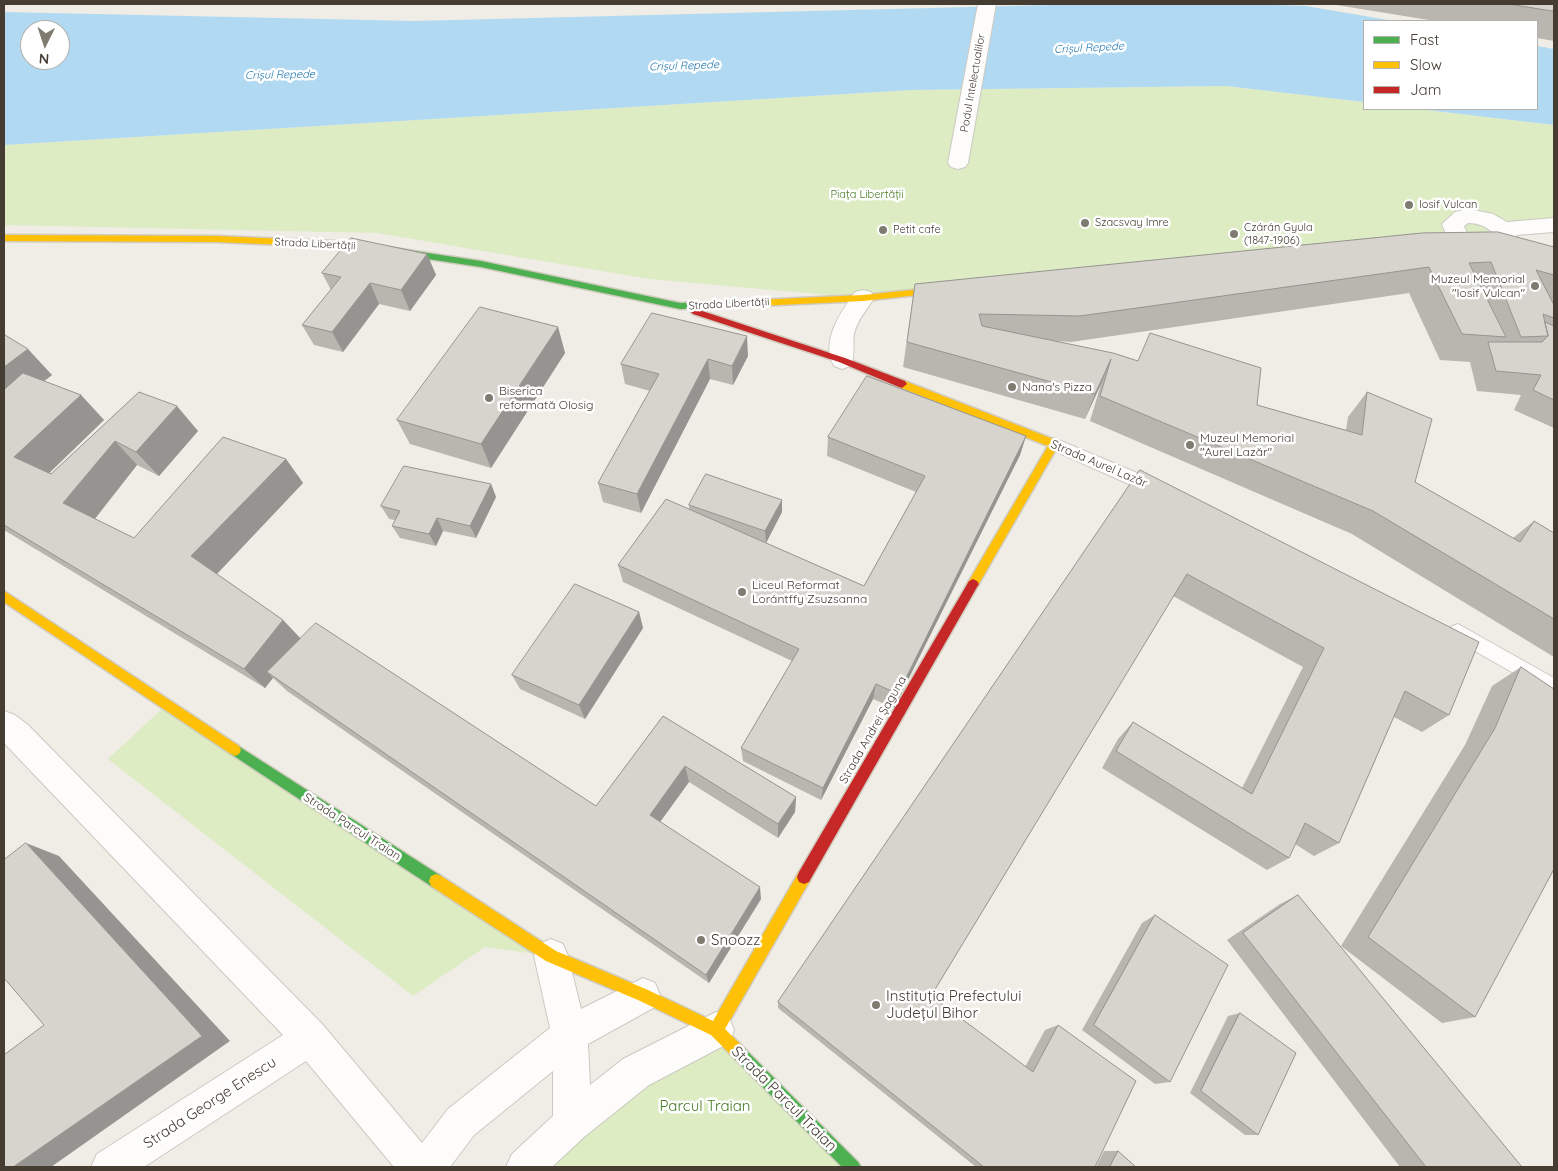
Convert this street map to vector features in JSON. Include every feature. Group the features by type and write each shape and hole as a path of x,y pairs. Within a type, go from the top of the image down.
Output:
{"street":[{"name":"Podul Intelectualilor","path":"958,163 987,4"},
{"path":"1507,243 1486,218 1462,217 1453,224 1452,236 1481,248 1507,243 1554,225"},
{"name":"Strada Libertății","path":"4,238 216,239 354,245 481,264 680,306 863,298 962,288"},
{"path":"842,360 840,342 843,329 863,298"},
{"name":"Strada Aurel Lazăr","path":"680,306 842,360 1054,444"},
{"name":"Strada Andrei Șaguna","path":"716,1030 1054,444"},
{"name":"Strada Parcul Traian","path":"4,596 123,677 551,956 643,995 716,1030 853,1167"},
{"path":"4,725 17,735 310,1038 418,1167"},
{"path":"551,956 569,1035 572,1078 571,1124"},
{"path":"428,1167 461,1122 569,1035 643,995"},
{"path":"525,1167 571,1124 636,1072 716,1030"},
{"name":"Strada George Enescu","path":"110,1167 310,1038"}],"lane":[{"name":"Strada Aurel Lazăr","path":"1054,444 1171,495"},
{"path":"1442,624 1477,642 1554,688"}],"green space":[{"name":"Piața Libertății","path":"1226,86 1363,102 1363,110 1426,110 1554,125 1554,225 863,298 649,279 377,233 4,225 4,145 912,90"},
{"path":"166,705 551,956 485,947 413,996 108,759"},
{"name":"Parcul Traian","path":"716,1030 853,1167 525,1167 571,1124"}],"water":[{"name":"Crișul Repede","path":"1088,4 1246,4 1306,6 1388,20 1363,20 1363,102 1226,86 912,90 4,145 4,12 414,21"},
{"path":"1538,46 1554,49 1554,125 1426,110 1538,110"}],"building":[{"path":"1509,4 1554,4 1554,11"},
{"path":"1498,232 1554,247 1554,275 1536,270 1554,305 1554,318 1543,314 1548,336 1521,337 1491,262 1469,263 1506,337 1462,334 1429,267 1080,316 979,314 982,326 1113,353 1138,361 1150,333 1261,368 1257,405 1362,435 1367,392 1432,419 1415,482 1520,542 1534,521 1554,533 1554,619 1373,511 1100,396 1111,359 1095,394 907,342 915,284 1422,233"},
{"path":"351,238 427,254 401,290 370,283 332,332 302,325 341,277 322,273"},
{"path":"480,307 558,327 481,444 397,420"},
{"path":"652,313 747,336 732,366 708,359 637,494 598,483 659,374 621,364"},
{"path":"1545,322 1554,326 1554,400 1533,390 1541,375 1496,371 1488,342 1542,342 1548,336"},
{"path":"4,336 28,349 4,367"},
{"path":"23,373 81,395 14,457 51,474 139,392 177,406 136,452 115,441 63,503 134,538 223,437 286,459 191,556 283,620 244,669 4,525 4,390"},
{"name":"Liceul Reformat Lorántffy Zsuzsanna","path":"867,376 1026,436 898,694 876,684 823,788 741,748 799,649 618,565 666,499 864,586 925,476 828,437"},
{"path":"404,466 491,484 470,526 437,518 429,534 392,526 400,511 381,506"},
{"path":"1140,470 1479,642 1449,715 1405,691 1339,843 1305,823 1289,858 1116,751 1133,722 1252,794 1324,648 1187,574 931,996 1033,1072 1058,1025 1136,1081 1095,1167 984,1167 778,1002"},
{"path":"706,474 782,500 765,531 689,505"},
{"path":"575,584 639,612 579,705 512,675"},
{"path":"316,623 596,806 663,716 796,797 778,824 685,766 650,815 760,887 706,975 267,672"},
{"path":"1521,667 1554,689 1554,869 1475,1017 1368,937 1495,728"},
{"path":"26,843 202,1036 13,1167 4,1167 4,1055 44,1025 4,978 4,860"},
{"path":"1298,895 1522,1167 1426,1167 1243,933"},
{"path":"1155,915 1228,965 1170,1082 1094,1025"},
{"path":"1240,1013 1296,1053 1258,1135 1201,1091"},
{"path":"1118,1151 1136,1167 1110,1167"}],"traffic: fast":[{"path":"308,243 354,245 481,264 680,306 736,304"},
{"path":"235,750 436,881"},
{"path":"739,1053 853,1167"}],"traffic: slow":[{"path":"4,238 217,239 308,243"},
{"path":"736,304 863,298 951,289"},
{"path":"902,384 1054,444 973,584"},
{"path":"4,596 235,750"},
{"path":"716,1030 804,877"},
{"path":"436,881 551,956 643,995 716,1030 739,1053"}],"traffic: jam":[{"path":"696,312 842,360 902,384"},
{"path":"804,877 973,584"}],"place":[{"name":"Iosif Vulcan","path":"1409,205"},
{"name":"Szacsvay Imre","path":"1085,223"},
{"name":"Petit cafe","path":"883,230"},
{"name":"Czárán Gyula (1847-1906)","path":"1234,234"},
{"name":"Muzeul Memorial \"Iosif Vulcan\"","path":"1535,286"},
{"name":"Nana's Pizza","path":"1012,387"},
{"name":"Biserica reformată Olosig","path":"489,398"},
{"name":"Muzeul Memorial \"Aurel Lazăr\"","path":"1190,445"},
{"name":"Liceul Reformat Lorántffy Zsuzsanna","path":"742,592"},
{"name":"Snoozz","path":"701,940"},
{"name":"Instituția Prefectului Județul Bihor","path":"876,1005"}]}
